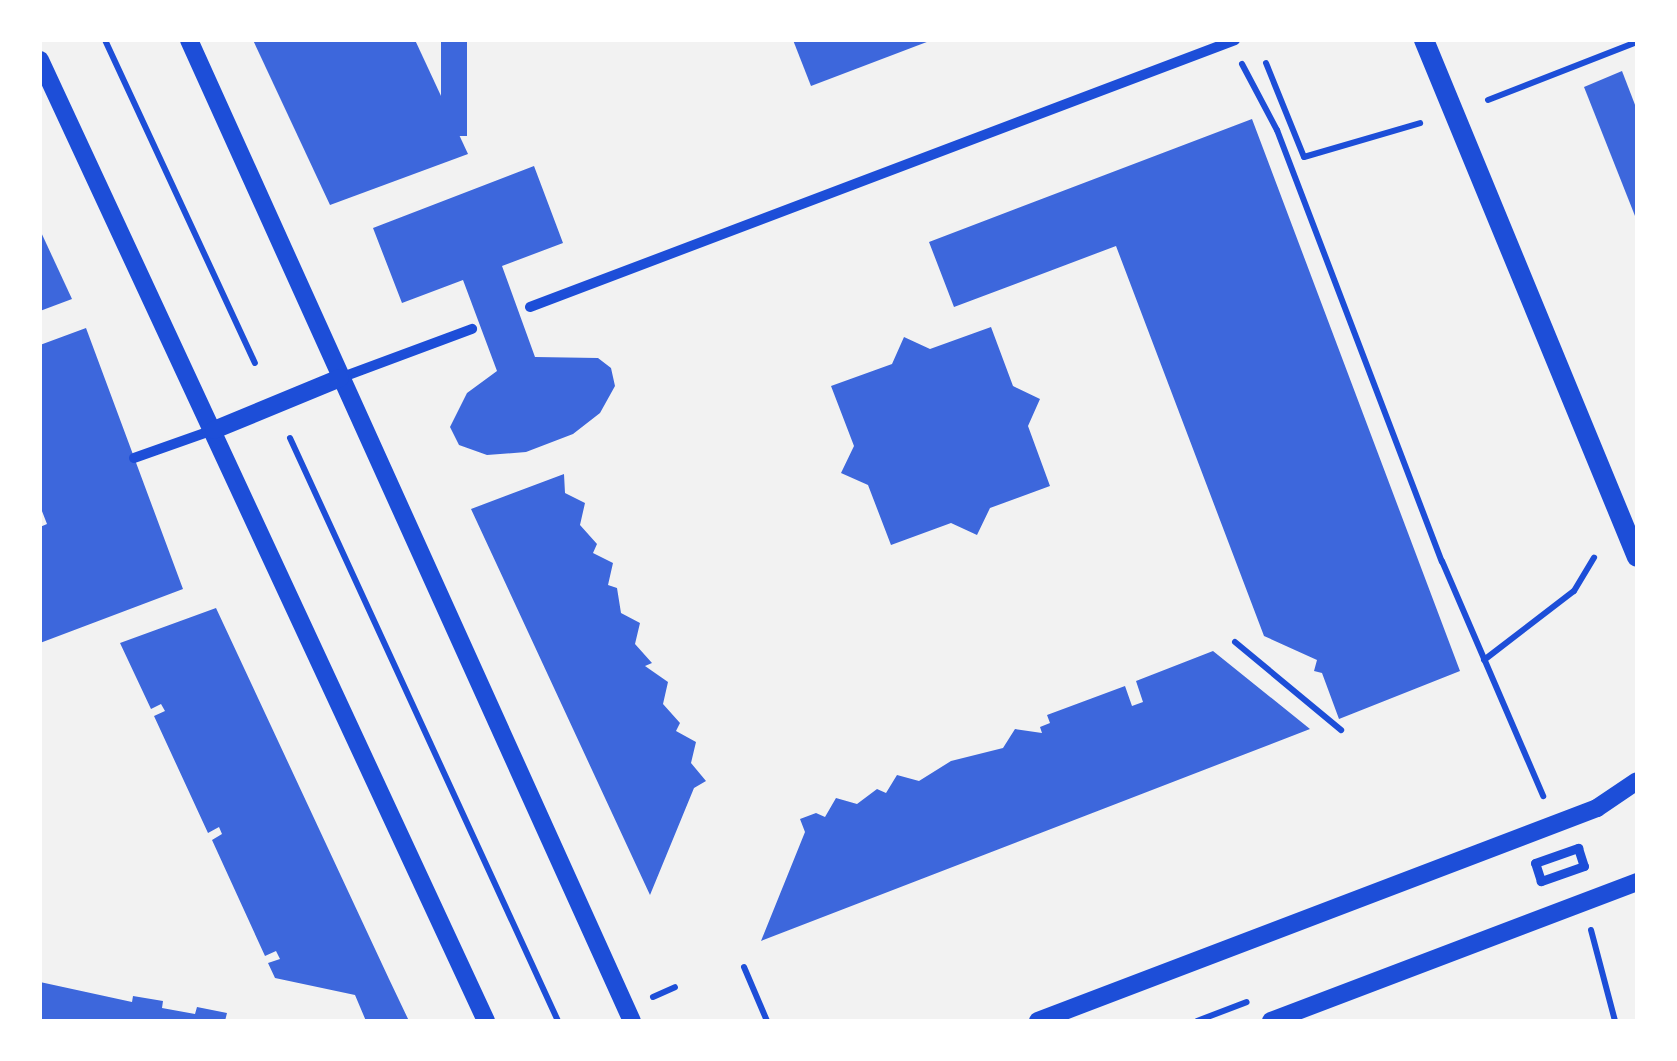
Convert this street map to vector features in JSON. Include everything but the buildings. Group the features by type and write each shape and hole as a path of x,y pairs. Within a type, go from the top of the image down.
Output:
{"main road":[{"path":"1424,40 1637,557"}],"street":[{"path":"189,40 632,1021"},
{"path":"530,307 1236,40"},
{"path":"40,60 486,1021"},
{"path":"134,458 472,329"},
{"path":"1038,1021 1597,808 1637,781"},
{"path":"1578,848 1584,866 1542,880 1535,863 1578,848"},
{"path":"1271,1021 1637,882"}],"path":[{"path":"105,40 255,363"},
{"path":"1488,100 1637,42"},
{"path":"1266,63 1304,157 1420,123"},
{"path":"1248,78 1277,130 1484,660 1542,793"},
{"path":"290,438 558,1021"},
{"path":"1484,660 1574,590 1594,558"},
{"path":"1235,642 1341,730"},
{"path":"1590,926 1615,1021"},
{"path":"744,967 768,1021"},
{"path":"646,1001 675,988"}]}
